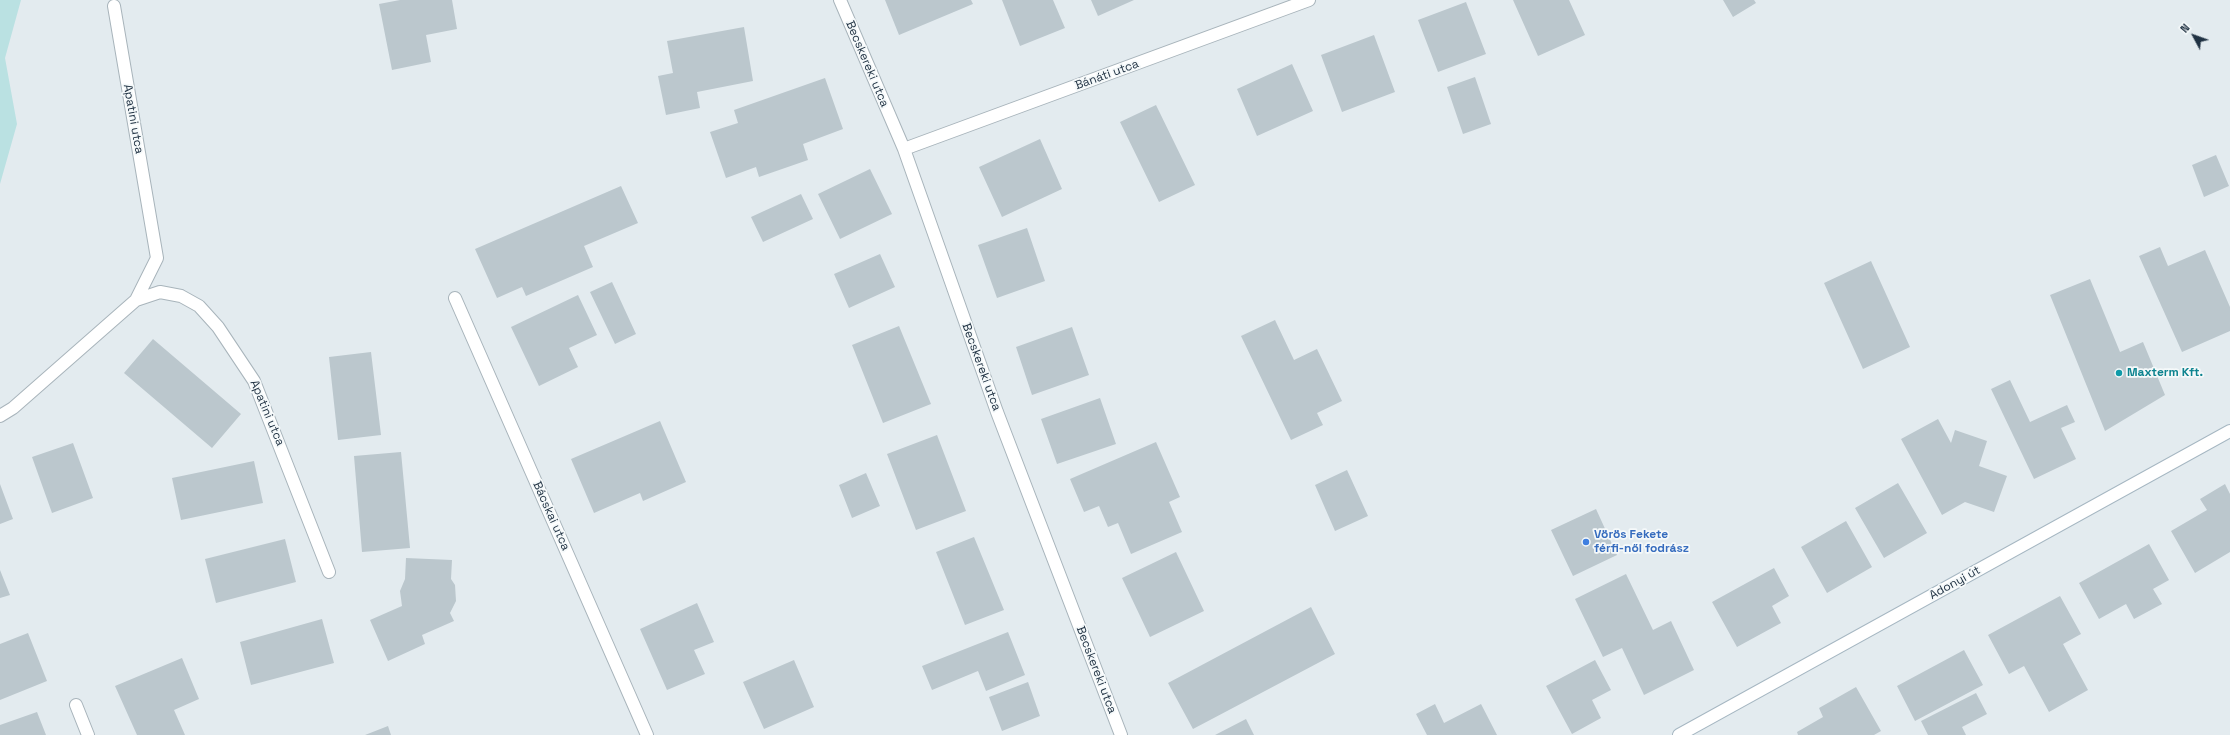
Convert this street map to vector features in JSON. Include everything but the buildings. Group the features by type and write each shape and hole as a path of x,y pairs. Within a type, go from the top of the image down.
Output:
{"street":[{"name":"Becskereki utca","path":"840,0 904,149 998,412 1121,735"},
{"name":"Bánáti utca","path":"904,149 1309,0"},
{"name":"Apatini utca","path":"0,416 13,408 136,300 157,258 114,6"},
{"name":"Apatini utca","path":"136,300 160,292 181,296 199,306 218,327 254,381 329,572"},
{"name":"Bácskai utca","path":"456,298 647,735"},
{"name":"Adonyi út","path":"1679,735 2230,431"},
{"path":"76,704 88,735"}],"shaded area":[{"path":"0,0 21,0 5,58 17,124 0,184"}],"place":[{"name":"Maxterm Kft.","path":"2119,373"},
{"name":"Vörös Fekete férfi-női fodrász","path":"1586,542"}]}
